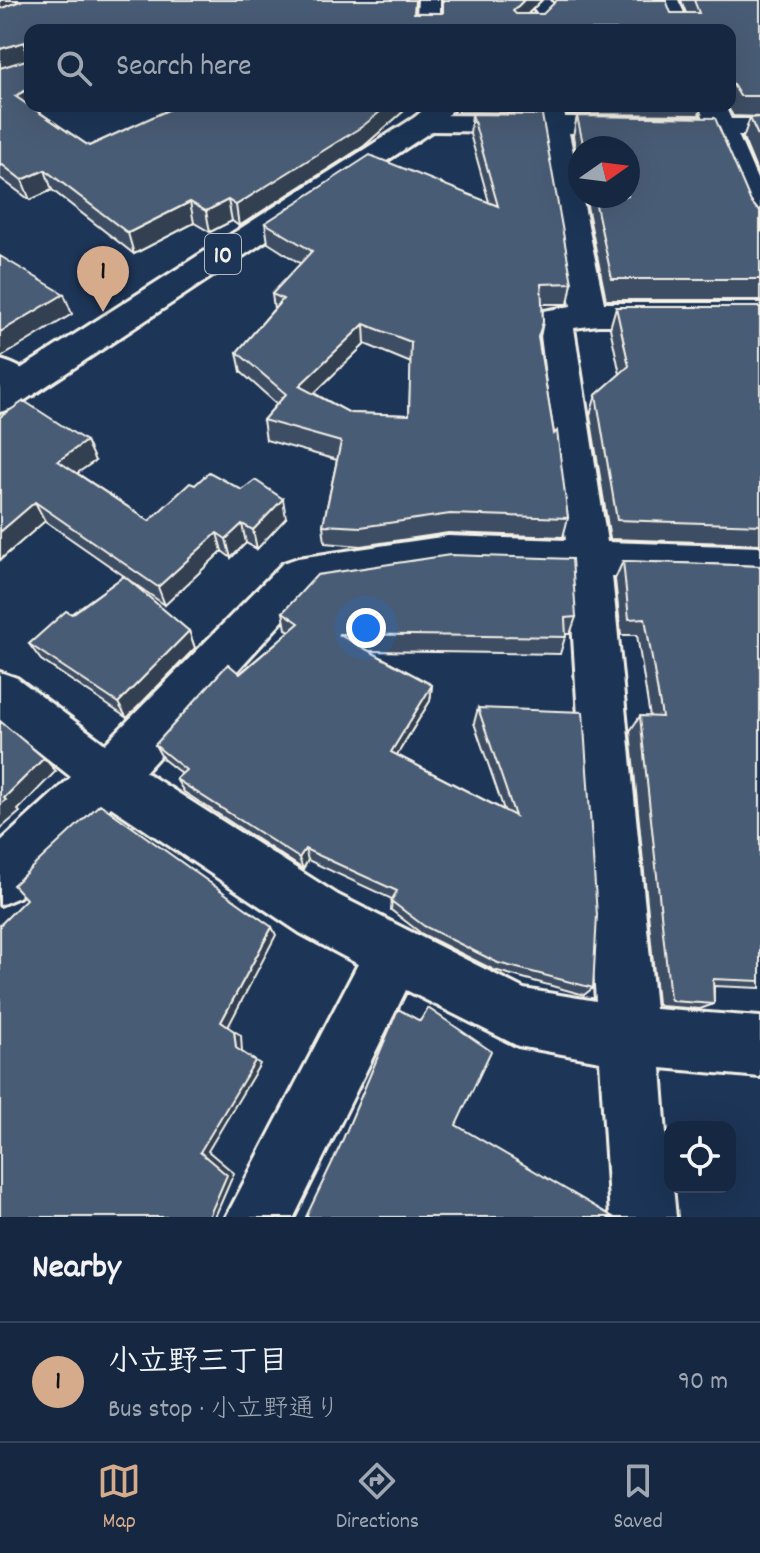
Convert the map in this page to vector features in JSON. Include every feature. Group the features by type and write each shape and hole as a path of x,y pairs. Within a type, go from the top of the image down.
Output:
{"street":[{"path":"428,24 429,0"},
{"path":"667,0 677,24"},
{"path":"531,24 548,4"},
{"path":"434,112 716,116 760,127"},
{"name":"10","path":"7,385 434,112"},
{"path":"552,115 589,314"},
{"path":"716,116 760,221"},
{"path":"643,1217 589,559 556,319 589,314 760,316"},
{"path":"0,878 108,776 298,575 448,553 760,564"},
{"path":"0,693 108,776 319,914 518,1017 626,1036 760,1047"},
{"path":"259,1217 395,953"}],"building":[{"path":"23,0 415,0 414,13 443,13 443,0 524,0 513,11 516,14 543,14 557,0 666,0 671,13 699,13 694,0 760,0 760,96 740,96 736,90 736,24 24,24 24,42 0,49 0,9"},
{"path":"24,61 24,91 15,96 24,102 24,112 39,112 89,146 164,112 380,112 363,126 236,205 228,200 206,211 190,202 128,233 45,170 22,180 0,163 0,68"},
{"path":"472,114 542,115 572,283 541,284 543,322 538,337 554,434 557,431 568,518 450,514 361,527 323,525 341,442 263,420 286,394 237,352 283,299 272,294 312,251 265,223 370,155 498,206","holes":["364,324 411,342 409,415 350,413 299,386"]},
{"path":"577,116 715,118 751,202 760,210 760,279 612,279 597,208 640,208 640,136 581,136"},
{"path":"760,117 760,140 750,118"},
{"path":"0,256 64,294 0,332"},
{"path":"616,307 760,307 760,525 617,520 596,395 629,366"},
{"path":"24,401 86,441 58,461 149,521 190,483 195,485 209,472 242,490 255,480 283,499 253,530 242,524 226,539 217,533 158,587 35,502 0,532 0,417"},
{"path":"450,555 572,559 576,617 565,618 566,637 338,634 432,685 391,752 515,816 478,708 583,712 597,915 593,988 498,963 424,926 391,901 397,891 305,849 299,858 176,779 186,770 155,745 228,664 240,674 299,623 283,612 317,575"},
{"path":"623,561 760,566 760,981 713,979 714,1004 672,1001 670,998 640,716 662,717 645,618 629,619"},
{"path":"124,576 189,631 118,703 29,644 66,611 72,614"},
{"path":"0,721 44,758 0,805"},
{"path":"100,804 272,927 221,1022 234,1031 236,1048 255,1061 200,1152 227,1175 209,1217 0,1217 0,925 26,899 13,885"},
{"path":"428,1008 491,1051 456,1125 613,1217 306,1217 398,1009 420,1021"}],"place":[{"name":"小立野三丁目","path":"103,312"}]}
